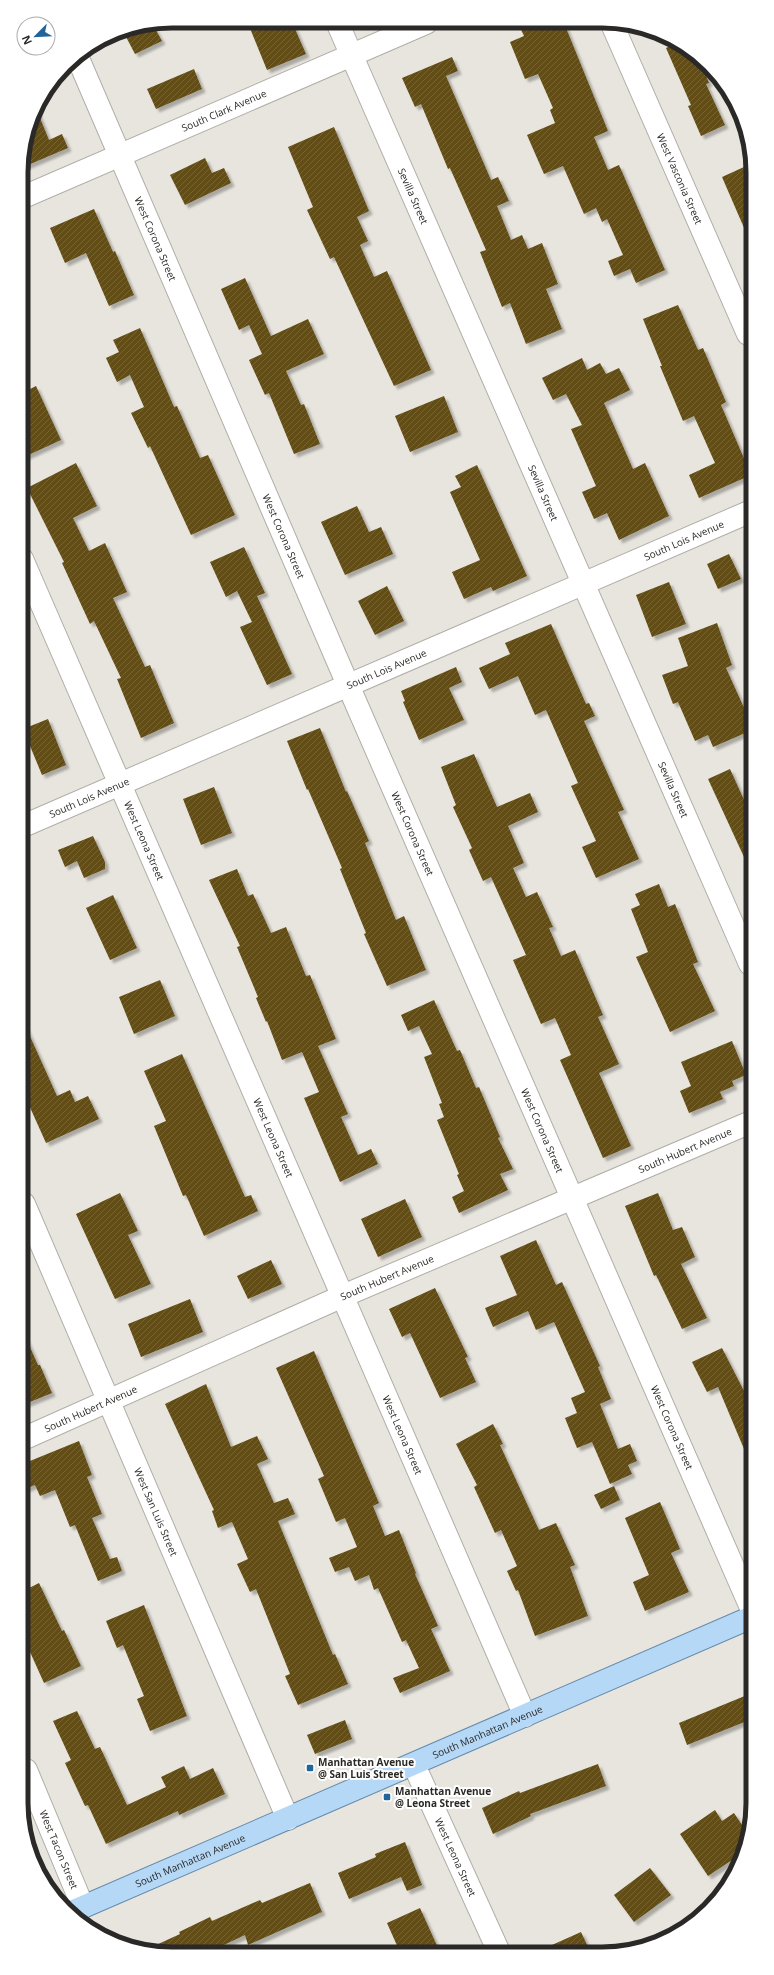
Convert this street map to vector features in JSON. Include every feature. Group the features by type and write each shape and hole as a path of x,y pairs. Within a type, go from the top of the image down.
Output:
{"main road":[{"name":"South Manhattan Avenue","path":"76,1910 414,1765 746,1620"}],"street":[{"name":"Sevilla Street","path":"340,28 746,955"},
{"name":"South Clark Avenue","path":"28,195 414,28"},
{"name":"West Vasconia Street","path":"614,28 746,329"},
{"name":"West Corona Street","path":"80,62 348,685 746,1596"},
{"name":"South Lois Avenue","path":"28,824 746,513"},
{"name":"West Leona Street","path":"28,573 525,1716"},
{"name":"South Hubert Avenue","path":"28,1437 343,1296 746,1124"},
{"name":"West San Luis Street","path":"28,1213 288,1819"},
{"name":"West Leona Street","path":"414,1765 497,1947"},
{"name":"West Tacon Street","path":"28,1776 76,1910"}],"building":[{"path":"250,28 295,28 306,54 267,70"},
{"path":"520,28 566,28 608,131 594,137 608,170 619,165 665,270 636,283 630,269 614,276 608,261 623,255 607,219 602,222 596,208 584,214 563,166 544,174 527,135 555,123 550,110 553,108 538,74 525,79 510,42 524,36"},
{"path":"155,29 162,41 135,54 126,36"},
{"path":"671,46 674,47 704,70 709,83 706,84 725,125 701,136 688,106 691,105 666,48"},
{"path":"452,57 458,71 446,76 491,180 498,177 509,201 497,206 511,240 522,235 528,249 542,243 558,284 546,289 562,329 526,344 510,303 502,307 480,252 486,250 450,168 448,169 421,104 415,107 402,78"},
{"path":"194,69 202,89 156,109 147,89"},
{"path":"39,116 49,140 62,134 68,148 28,165 33,134"},
{"path":"334,127 369,211 357,217 368,241 360,245 374,277 387,271 431,370 394,386 334,257 330,259 307,210 313,207 288,147"},
{"path":"205,158 212,173 224,168 231,183 185,205 170,175"},
{"path":"744,167 746,172 746,232 722,177"},
{"path":"94,209 113,252 115,251 134,295 109,306 86,253 65,263 50,228"},
{"path":"245,278 271,336 308,319 324,354 286,371 301,405 304,404 320,444 294,454 269,393 265,395 249,360 262,354 249,325 239,330 221,289"},
{"path":"678,305 698,350 703,348 726,402 721,405 746,463 746,477 699,498 689,475 715,463 694,416 683,421 660,366 662,366 643,319"},
{"path":"140,328 174,407 177,406 200,458 208,455 235,515 191,535 150,446 148,448 131,413 144,407 130,375 117,382 106,358 119,352 113,340"},
{"path":"582,358 587,370 600,363 606,374 619,368 630,390 604,403 633,469 645,463 669,516 619,540 607,513 594,519 582,492 596,486 571,429 582,425 566,394 553,400 542,378"},
{"path":"36,386 61,440 28,455 28,390"},
{"path":"444,396 458,432 410,452 395,416"},
{"path":"76,463 97,506 73,518 89,551 105,543 127,592 113,598 145,667 150,665 174,723 141,738 117,679 121,678 94,621 90,624 62,563 64,562 28,487"},
{"path":"477,465 527,576 493,591 491,587 464,599 452,572 480,560 450,492 461,487 455,476"},
{"path":"357,506 369,532 381,527 393,554 345,575 321,522"},
{"path":"244,547 265,593 257,596 292,674 267,685 240,627 252,622 237,591 226,597 210,562"},
{"path":"729,554 741,579 718,589 707,564"},
{"path":"669,582 686,624 652,637 636,595"},
{"path":"387,586 404,621 375,635 358,601"},
{"path":"717,623 732,665 726,668 746,712 746,733 713,747 708,735 695,741 678,702 673,704 662,675 688,666 678,638"},
{"path":"551,624 586,704 589,703 595,716 584,721 624,810 618,812 639,859 596,878 582,847 596,841 571,786 578,783 546,710 535,715 518,676 489,689 479,668 510,654 505,643"},
{"path":"456,667 462,682 449,688 464,720 419,740 403,702 405,701 401,691"},
{"path":"48,719 66,765 42,775 28,741 28,727"},
{"path":"320,728 346,792 347,791 369,841 365,843 396,920 404,916 426,970 387,986 364,934 366,933 340,869 342,868 287,741"},
{"path":"474,754 497,807 530,793 538,812 508,826 524,863 513,868 526,897 537,892 553,927 549,928 561,956 575,950 603,1015 598,1017 619,1064 599,1073 631,1146 603,1158 560,1060 571,1055 555,1018 541,1024 513,960 526,955 491,877 483,881 469,850 472,848 453,807 456,805 441,767"},
{"path":"730,769 746,804 746,861 708,779"},
{"path":"214,787 232,833 201,845 183,799"},
{"path":"93,836 105,862 105,869 84,878 77,861 65,867 58,850"},
{"path":"237,869 248,896 253,894 271,933 286,927 306,976 310,975 336,1039 318,1046 348,1114 341,1117 358,1155 371,1149 378,1164 340,1182 304,1098 319,1092 302,1052 282,1060 267,1021 266,1022 256,998 258,997 237,947 240,946 209,880"},
{"path":"659,884 668,907 675,904 698,962 693,964 715,1011 670,1032 636,957 648,952 631,909 640,905 635,894"},
{"path":"113,895 137,948 110,960 86,908"},
{"path":"160,980 175,1016 134,1034 119,997"},
{"path":"434,1000 457,1051 460,1050 476,1088 479,1087 500,1137 498,1138 513,1169 500,1174 508,1190 459,1213 452,1197 464,1191 457,1175 459,1174 437,1120 444,1117 439,1104 442,1103 424,1057 432,1054 419,1026 408,1031 401,1015"},
{"path":"28,1032 57,1096 70,1090 75,1102 88,1096 99,1119 46,1143 28,1103"},
{"path":"732,1041 746,1075 732,1081 734,1086 720,1092 723,1099 689,1113 680,1091 691,1086 681,1062"},
{"path":"182,1054 245,1197 251,1195 258,1211 204,1236 186,1195 183,1196 154,1126 166,1121 144,1071"},
{"path":"120,1193 138,1231 128,1235 151,1284 115,1299 76,1214"},
{"path":"658,1193 673,1230 682,1227 695,1257 681,1264 707,1318 682,1329 656,1275 654,1276 625,1206"},
{"path":"405,1199 422,1237 378,1257 361,1219"},
{"path":"536,1240 556,1285 562,1282 600,1366 598,1367 611,1399 600,1404 618,1449 630,1444 637,1461 628,1465 632,1474 610,1484 592,1442 577,1448 565,1418 577,1413 571,1398 585,1392 554,1322 536,1330 528,1311 493,1327 485,1308 517,1295 500,1256"},
{"path":"271,1260 282,1284 248,1299 237,1276"},
{"path":"435,1288 468,1357 465,1358 476,1382 440,1398 410,1333 402,1337 389,1309"},
{"path":"190,1299 203,1332 141,1357 128,1324"},
{"path":"28,1343 38,1365 40,1365 52,1393 28,1403"},
{"path":"722,1348 746,1393 746,1454 718,1387 707,1392 692,1362"},
{"path":"314,1351 379,1503 373,1506 385,1536 399,1530 416,1573 415,1574 438,1626 431,1629 450,1671 400,1693 393,1678 419,1668 406,1640 402,1642 378,1588 374,1590 369,1575 355,1581 349,1567 335,1572 329,1558 357,1547 345,1518 336,1522 318,1479 324,1476 276,1368"},
{"path":"206,1384 231,1447 257,1436 268,1459 257,1464 274,1503 288,1498 295,1514 278,1521 333,1655 335,1654 348,1684 298,1705 285,1676 290,1674 256,1589 250,1592 237,1564 248,1559 232,1522 218,1528 212,1511 214,1510 165,1404"},
{"path":"493,1424 503,1444 500,1445 539,1530 556,1523 575,1565 570,1567 588,1616 535,1636 518,1590 516,1591 507,1571 517,1566 501,1530 495,1533 474,1487 477,1485 456,1444"},
{"path":"79,1441 92,1475 87,1477 102,1514 92,1518 110,1559 117,1557 122,1571 98,1581 75,1525 70,1527 55,1490 40,1496 35,1485 28,1488 28,1462"},
{"path":"614,1486 620,1500 601,1509 594,1495"},
{"path":"660,1502 680,1549 671,1553 689,1592 645,1611 633,1582 649,1575 625,1518"},
{"path":"39,1583 81,1666 44,1683 28,1647 28,1588"},
{"path":"144,1605 187,1716 150,1731 137,1699 144,1696 123,1645 117,1648 106,1621"},
{"path":"746,1695 746,1721 687,1745 679,1723"},
{"path":"77,1711 95,1749 100,1747 127,1805 166,1787 161,1777 184,1766 190,1779 213,1768 225,1794 179,1815 178,1811 106,1844 88,1805 85,1806 65,1763 71,1760 53,1721"},
{"path":"345,1720 352,1739 315,1754 307,1735"},
{"path":"598,1764 606,1786 530,1814 531,1816 493,1834 482,1808 519,1791 520,1793"},
{"path":"715,1810 722,1821 734,1813 744,1828 735,1858 708,1876 680,1834"},
{"path":"405,1842 422,1885 407,1891 401,1877 349,1899 338,1873 376,1857 375,1854"},
{"path":"650,1868 671,1895 634,1922 614,1895"},
{"path":"310,1883 322,1912 248,1945 245,1935 220,1947 154,1946 180,1934 179,1932 210,1917 212,1921 260,1900 262,1903"},
{"path":"420,1908 438,1947 398,1947 387,1923"},
{"path":"581,1932 588,1947 547,1947"}],"place":[{"name":"Manhattan Avenue @ San Luis Street","path":"310,1768"},
{"name":"Manhattan Avenue @ Leona Street","path":"387,1797"}]}
